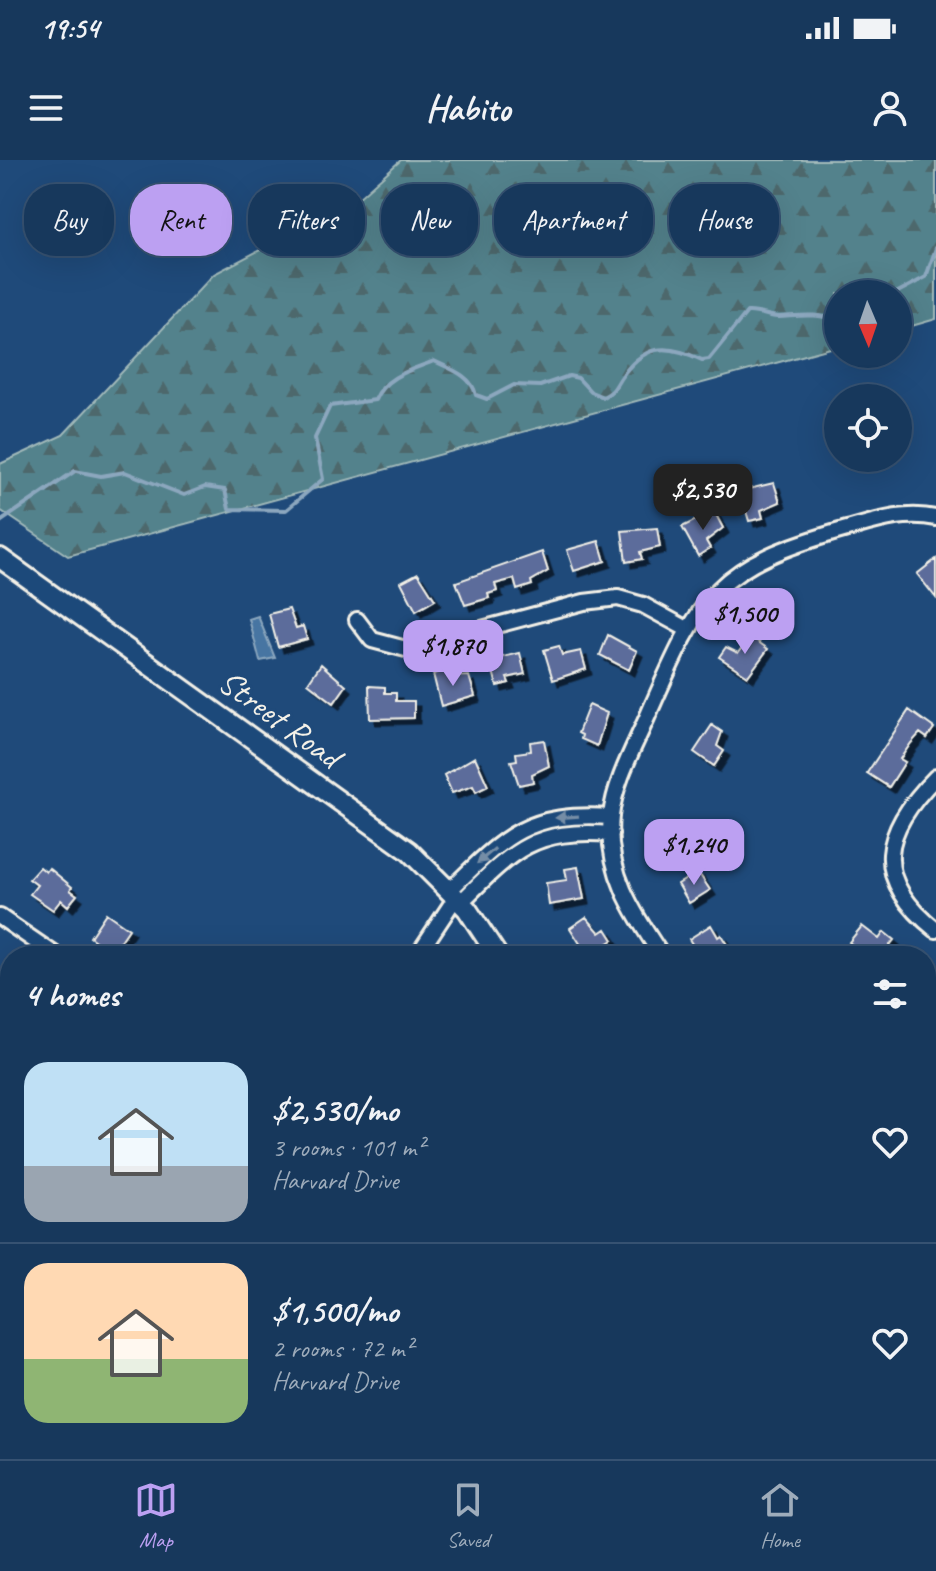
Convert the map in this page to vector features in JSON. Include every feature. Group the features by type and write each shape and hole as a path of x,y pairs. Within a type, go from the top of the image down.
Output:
{"main road":[{"name":"Street Road","path":"0,558 382,831 456,896 491,946"}],"street":[{"path":"656,946 622,891 611,834 611,817 619,783 687,629 720,587 764,555 902,515 936,518"},
{"path":"357,620 372,640 406,649 584,602 618,598 643,605 687,629"},
{"path":"936,777 903,814 896,830 892,865 904,900 936,930"},
{"path":"424,946 473,867 526,827 560,816 611,817"},
{"path":"456,896 542,837 567,832 611,834"},
{"path":"0,917 42,946"}],"green space":[{"path":"401,160 936,160 936,319 912,326 912,280 824,280 824,350 68,556 0,510 0,464 63,435 214,274 249,256 365,256 365,192"}],"water":[{"path":"258,616 275,658 260,661 249,619"}],"building":[{"path":"774,483 780,502 761,510 763,518 749,521 740,491"},
{"path":"714,511 723,528 706,541 710,548 698,556 682,527"},
{"path":"657,528 660,547 640,552 642,559 626,562 622,531"},
{"path":"599,541 605,561 574,571 567,550"},
{"path":"542,552 548,571 531,581 532,585 517,590 514,579 495,584 497,591 488,594 489,598 465,605 456,582"},
{"path":"936,559 936,598 917,574"},
{"path":"418,573 435,600 416,611 401,582"},
{"path":"289,609 296,628 303,626 307,639 278,647 269,614"},
{"path":"608,635 637,651 629,670 600,655"},
{"path":"750,636 768,649 748,676 719,657 726,647 738,653"},
{"path":"559,646 562,655 581,651 586,669 553,680 544,650"},
{"path":"520,653 525,674 507,678 509,683 497,686 490,660"},
{"path":"321,664 346,686 334,703 308,683"},
{"path":"447,670 449,677 469,676 475,696 441,706 433,674"},
{"path":"369,686 385,687 385,693 396,693 396,701 414,701 414,718 370,719"},
{"path":"589,705 607,713 597,746 581,739 582,735 578,733"},
{"path":"909,710 934,728 927,738 920,733 911,743 900,759 905,762 889,787 867,773"},
{"path":"712,725 722,732 717,746 724,751 714,766 694,752"},
{"path":"544,740 549,766 532,774 533,782 519,785 511,761 517,760 516,753 531,751 530,742"},
{"path":"475,757 488,786 476,792 473,786 452,793 444,775"},
{"path":"40,867 46,872 49,868 72,887 70,890 77,895 68,906 61,900 53,910 30,894 37,885 29,879"},
{"path":"578,867 584,899 549,905 546,883 567,880 565,869"},
{"path":"698,872 710,890 689,903 678,884"},
{"path":"106,913 129,929 117,946 102,946 90,937"},
{"path":"586,917 600,933 606,929 613,940 604,946 582,946 570,928"},
{"path":"711,925 728,946 693,946 689,939"},
{"path":"862,926 879,939 884,932 894,940 889,946 854,946 849,942"}],"waterway":[{"path":"912,284 926,277 936,248"},
{"path":"0,522 75,471 101,476 125,472 184,495 205,487 225,490 229,509 286,510 323,479 315,438 330,406 375,400 392,379 434,361 460,374 474,388 476,395 487,399 514,385 540,386 569,376 578,378 591,392 603,397 646,353 666,349 702,360 709,359 747,312 779,317 824,318"}]}
